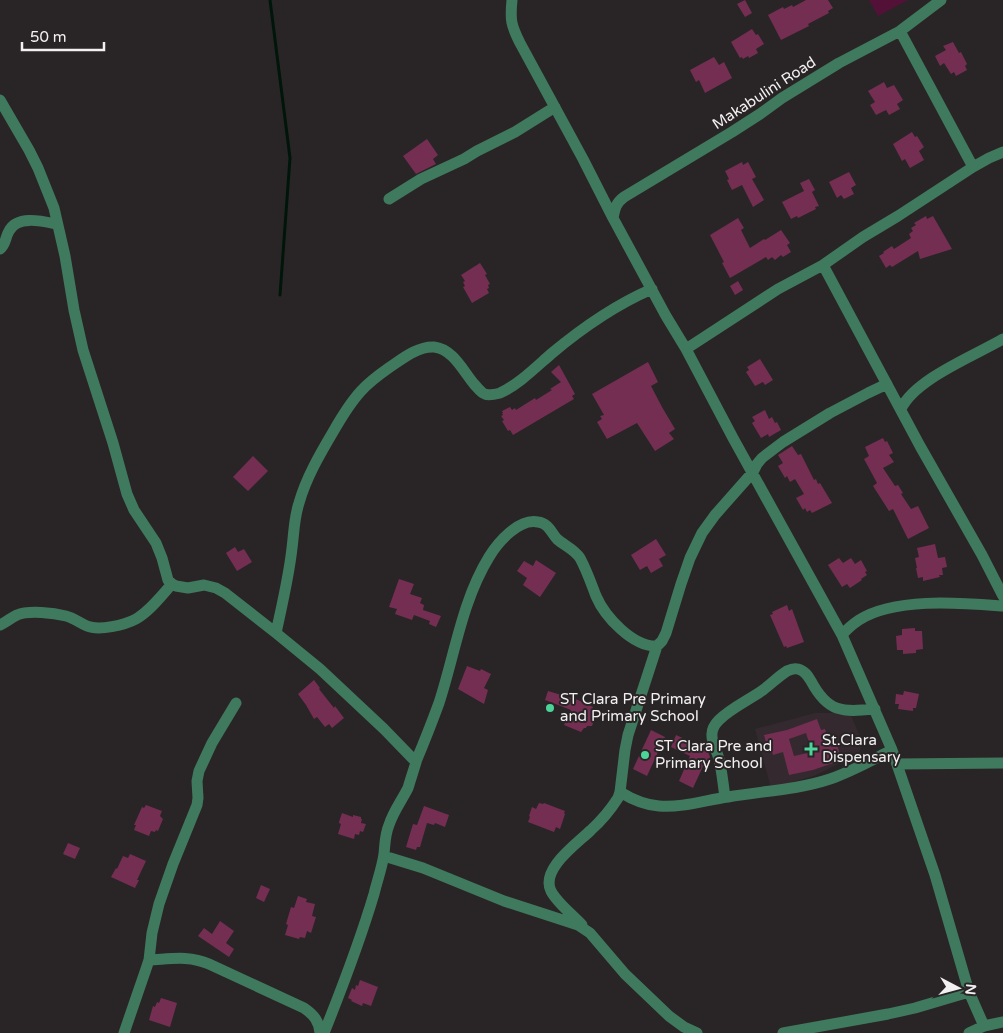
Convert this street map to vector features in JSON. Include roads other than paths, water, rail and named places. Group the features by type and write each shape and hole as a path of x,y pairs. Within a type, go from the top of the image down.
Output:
{"street":[{"path":"512,0 510,13 513,29 666,316 686,349 842,635 892,750 935,875 969,992 984,1026"},
{"name":"Makabulini Road","path":"613,218 618,201 624,196 725,136 823,73 900,31 941,0"},
{"path":"900,31 973,167"},
{"path":"0,100 29,150 54,208 81,341 127,494 134,510 156,543 168,580 176,586 188,588 204,585 225,593 320,669 416,762"},
{"path":"389,199 421,178 464,159 529,124 555,107"},
{"path":"686,349 778,289 823,265 863,237 973,167 1003,152"},
{"path":"0,249 5,243 9,229 14,225 33,220 56,224"},
{"path":"823,265 1003,596"},
{"path":"276,633 292,548 298,503 305,485 331,435 349,406 374,379 408,355 424,348 433,347 444,349 477,388 485,394 492,395 501,392 526,375 601,316 652,289"},
{"path":"900,408 911,394 932,379 1003,339"},
{"path":"697,1033 684,1027 669,1016 625,974 551,891 550,879 554,867 562,856 590,831 615,803 620,792 628,735 657,646 666,633 680,584 702,533 715,515 753,472 762,458 783,442 830,413 887,384"},
{"path":"322,1033 342,988 373,896 384,856 386,832 389,823 407,789 439,702 459,628 473,587 488,557 499,542 512,530 525,522 537,521 545,524 558,539 576,553 589,575 599,602 622,631 643,645 657,646"},
{"path":"0,625 18,615 26,613 64,615 95,628 125,623 136,619 145,612 172,584"},
{"path":"842,635 860,619 888,608 920,604 1003,606"},
{"path":"725,797 719,759 712,740 713,728 727,714 787,671 795,668 806,673 825,702 835,708 855,711 875,709"},
{"path":"124,1033 149,960 152,933 160,904 173,864 197,805 199,771 212,743 236,702"},
{"path":"620,792 633,800 665,807 795,788 832,779 892,750"},
{"path":"897,764 1003,763"},
{"path":"384,856 423,868 504,901 585,929"},
{"path":"149,960 194,958 209,964 304,1008 317,1020 322,1033"},
{"path":"783,1033 888,1014 969,992"},
{"path":"969,1033 984,1026 1003,1022"}],"waterway":[{"path":"270,0 290,158 280,295"}],"place":[{"name":"ST Clara Pre Primary and Primary School","path":"550,708"},
{"name":"St.Clara Dispensary","path":"811,749"},
{"name":"ST Clara Pre and Primary School","path":"645,755"}]}
